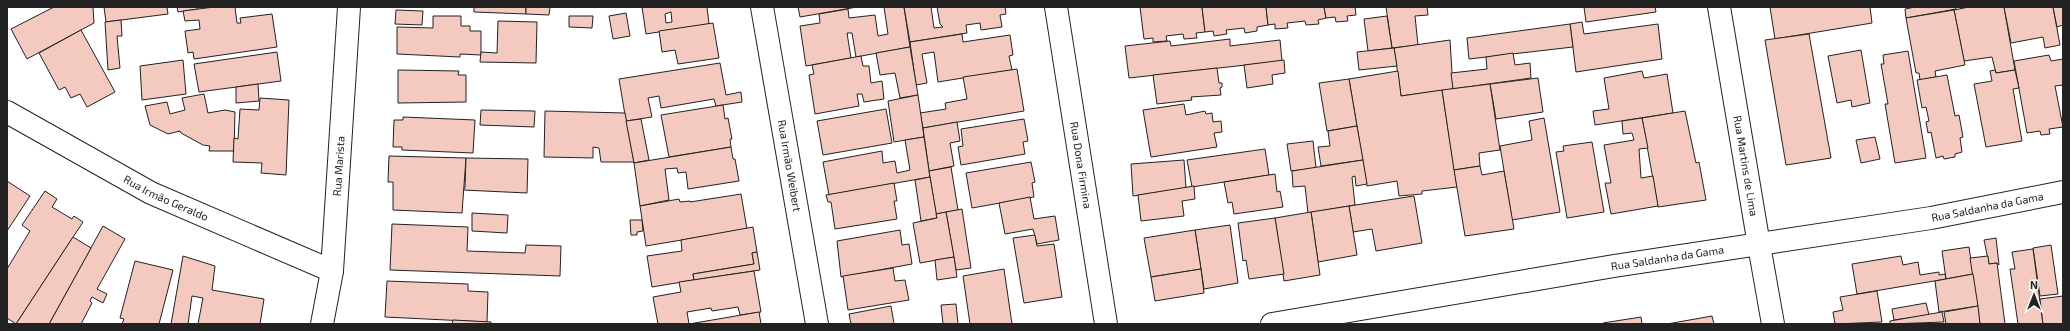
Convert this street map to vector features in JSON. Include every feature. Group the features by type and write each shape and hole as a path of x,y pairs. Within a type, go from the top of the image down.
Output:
{"street":[{"name":"Rua Marista","path":"322,324 332,271 349,7"},
{"name":"Rua Irmão Weibert","path":"762,7 817,324"},
{"name":"Rua Dona Firmina","path":"1056,7 1106,324"},
{"name":"Rua Martins de Lima","path":"1719,7 1772,324"},
{"name":"Rua Irmão Geraldo","path":"7,112 151,193 332,271"},
{"name":"Rua Saldanha da Gama","path":"1272,324 1614,266 1931,218 2063,192"}],"building":[{"path":"54,7 93,7 94,23 27,59 11,29"},
{"path":"104,7 167,7 168,14 106,22"},
{"path":"177,7 198,7 198,9 178,12"},
{"path":"214,7 235,7 237,23 241,23 240,18 272,14 277,47 194,59 193,52 188,53 185,31 200,29 199,20 185,21 183,11"},
{"path":"474,7 526,7 526,14 474,12"},
{"path":"526,7 550,7 549,15 526,14"},
{"path":"642,7 707,7 709,24 646,34","holes":["671,12 672,22 666,23 665,14"]},
{"path":"798,7 857,7 800,17"},
{"path":"884,7 904,7 910,47 856,57 852,33 847,33 851,58 806,66 800,26 820,23 819,14 848,9 849,18 875,15 878,36 888,34"},
{"path":"904,7 931,7 934,28 943,27 940,24 937,7 1005,7 1006,14 1000,15 1002,27 981,30 980,23 966,25 967,33 910,42"},
{"path":"1140,7 1202,7 1205,32 1196,33 1197,38 1184,39 1183,34 1166,36 1167,41 1153,42 1153,38 1144,39"},
{"path":"1202,7 1266,7 1268,25 1257,27 1257,31 1245,33 1244,28 1226,30 1227,34 1214,36 1213,31 1205,32"},
{"path":"1266,7 1324,7 1326,18 1318,20 1319,24 1306,25 1305,21 1287,23 1288,28 1275,29 1275,24 1268,25"},
{"path":"1324,7 1355,7 1356,15 1347,16 1348,21 1336,22 1335,17 1326,18"},
{"path":"1386,7 1427,7 1428,15 1415,16 1418,45 1392,48"},
{"path":"1584,7 1655,7 1656,12 1586,22"},
{"path":"1770,7 1870,7 1872,23 1775,39"},
{"path":"1915,7 1956,7 1956,9 1906,18 1905,9"},
{"path":"1969,7 2004,7 2015,70 1996,73 1992,57 1964,61 1954,10"},
{"path":"2004,7 2053,7 2060,45 2045,48 2043,37 2011,43"},
{"path":"2053,7 2063,7 2063,25 2057,27"},
{"path":"396,10 423,11 422,25 395,24"},
{"path":"1954,10 1965,65 1935,71 1936,77 1920,80 1919,73 1916,73 1906,18"},
{"path":"626,13 630,36 613,39 609,16"},
{"path":"433,16 461,16 461,26 470,26 470,31 481,31 481,55 460,54 460,57 397,54 397,27 433,28"},
{"path":"569,16 593,16 592,28 569,27"},
{"path":"1387,16 1392,48 1368,51 1364,19"},
{"path":"121,20 122,36 117,36 120,68 108,70 105,22"},
{"path":"498,21 537,22 536,63 480,62 481,52 497,53"},
{"path":"1582,22 1584,34 1658,24 1662,59 1576,72 1570,24"},
{"path":"713,23 719,58 678,64 675,50 662,52 659,31"},
{"path":"1570,24 1573,47 1469,59 1467,38"},
{"path":"81,30 115,92 87,107 80,94 71,98 65,87 59,90 39,53"},
{"path":"962,34 963,42 1010,35 1013,55 1009,56 1012,70 938,82 934,52 922,54 927,83 916,85 910,42"},
{"path":"1809,34 1831,158 1786,165 1765,40"},
{"path":"1230,39 1230,46 1280,40 1282,61 1129,78 1125,46 1170,41 1171,46"},
{"path":"1450,40 1453,89 1401,96 1394,48"},
{"path":"910,47 918,95 900,98 895,73 880,75 876,53"},
{"path":"1394,48 1397,66 1359,70 1357,52"},
{"path":"1861,50 1870,103 1852,107 1851,100 1837,103 1828,56"},
{"path":"1908,51 1926,158 1895,163 1885,104 1888,104 1881,64 1884,64 1883,55"},
{"path":"277,52 281,81 199,92 194,64"},
{"path":"1513,53 1515,65 1530,63 1531,78 1453,89 1451,73 1487,69 1486,57"},
{"path":"2049,55 2051,61 2063,59 2063,85 2055,86 2063,127 2049,129 2050,134 2041,135 2040,131 2027,133 2014,61"},
{"path":"861,56 863,66 869,66 871,83 882,81 884,99 864,102 862,94 857,94 859,106 815,114 809,75 814,74 812,65"},
{"path":"183,60 186,94 142,100 140,66"},
{"path":"1284,60 1285,73 1272,75 1273,84 1247,88 1244,65"},
{"path":"720,63 726,95 741,92 742,102 716,106 714,99 661,108 659,96 648,98 652,117 626,121 619,79"},
{"path":"1217,68 1219,83 1222,83 1222,87 1220,88 1221,95 1191,97 1192,100 1157,104 1153,75"},
{"path":"1017,69 1024,111 923,128 920,113 946,109 945,103 967,99 963,77"},
{"path":"398,70 459,71 458,75 466,75 466,102 398,103"},
{"path":"1995,70 1996,73 2015,70 2019,88 2013,89 2022,141 1986,147 1974,84 1992,81 1990,71"},
{"path":"1398,71 1401,96 1442,90 1457,187 1422,191 1422,194 1399,196 1397,181 1367,186 1349,79"},
{"path":"1642,71 1644,78 1667,74 1673,113 1595,125 1593,111 1609,109 1604,78"},
{"path":"1947,75 1955,116 1959,115 1963,137 1960,138 1962,152 1955,154 1955,157 1944,159 1943,156 1936,158 1931,132 1928,133 1926,122 1929,121 1926,107 1922,108 1917,80"},
{"path":"1538,78 1543,112 1496,119 1490,84"},
{"path":"1349,79 1357,126 1327,131 1319,83"},
{"path":"258,84 259,101 236,103 236,87"},
{"path":"1490,84 1500,150 1479,153 1480,166 1454,170 1442,90"},
{"path":"204,94 208,113 225,110 235,112 234,151 209,151 210,146 203,145 180,131 168,134 150,125 145,106 167,102 170,114 185,110 182,98"},
{"path":"918,95 924,137 894,142 888,101"},
{"path":"260,98 289,100 286,175 261,173 262,163 233,162 234,138 238,139 240,109 259,110"},
{"path":"1184,104 1186,115 1205,111 1206,114 1212,113 1213,122 1221,121 1222,132 1214,133 1217,147 1151,157 1143,110"},
{"path":"723,105 725,119 728,118 732,139 730,139 731,147 669,157 661,115"},
{"path":"886,109 892,143 823,155 817,121"},
{"path":"481,110 535,111 534,127 480,125"},
{"path":"545,111 625,113 634,162 601,162 599,148 593,147 593,158 544,157"},
{"path":"1685,111 1696,163 1699,162 1706,200 1658,207 1642,118"},
{"path":"403,117 475,120 473,153 402,150 402,147 393,147 394,120 403,120"},
{"path":"1544,118 1560,212 1512,220 1500,146 1532,140 1529,121"},
{"path":"1642,118 1648,148 1639,149 1641,178 1653,176 1658,206 1611,214 1605,183 1611,183 1604,145 1634,140 1632,133 1623,134 1622,121"},
{"path":"641,119 649,160 634,163 626,121"},
{"path":"1024,119 1028,141 1023,142 1025,154 961,165 958,147 963,146 961,129"},
{"path":"957,122 960,141 950,143 954,166 929,171 923,128"},
{"path":"1357,126 1363,160 1321,166 1318,147 1330,146 1328,131"},
{"path":"924,137 930,177 829,195 823,162 882,151 883,163 895,161 897,173 910,170 905,140"},
{"path":"1875,137 1880,159 1861,163 1856,140"},
{"path":"1313,141 1316,168 1291,171 1287,144"},
{"path":"1592,142 1604,212 1567,218 1556,152 1564,151 1563,146"},
{"path":"731,147 739,181 688,189 686,172 678,173 677,168 665,169 669,200 640,206 634,163"},
{"path":"1265,149 1269,175 1192,187 1187,160"},
{"path":"389,156 466,158 462,213 393,210 393,182 388,182"},
{"path":"466,158 528,159 527,193 463,190 465,188"},
{"path":"1184,160 1186,188 1133,196 1131,164"},
{"path":"1363,160 1367,184 1356,186 1355,176 1352,177 1355,205 1308,213 1305,186 1293,187 1292,171"},
{"path":"1031,162 1035,182 1032,183 1034,197 972,208 966,173"},
{"path":"1480,166 1482,175 1504,171 1514,229 1465,236 1454,170"},
{"path":"951,167 958,210 936,214 929,171"},
{"path":"1275,174 1277,192 1280,191 1283,207 1234,214 1232,202 1228,203 1224,182"},
{"path":"930,177 937,218 921,221 915,180"},
{"path":"7,181 30,196 7,231"},
{"path":"894,183 897,201 894,201 897,219 835,229 831,202 828,202 826,195"},
{"path":"1194,186 1195,199 1182,201 1184,216 1141,221 1138,195"},
{"path":"45,191 57,199 52,207 72,219 74,216 83,222 16,324 7,318 7,269 30,231 22,225"},
{"path":"741,194 747,229 646,246 640,206 679,199 680,202 690,202"},
{"path":"1414,196 1422,243 1376,251 1372,229 1353,232 1349,206"},
{"path":"1030,197 1034,219 1055,216 1059,240 1037,244 1033,229 1005,234 999,203"},
{"path":"1349,206 1357,255 1318,262 1311,212"},
{"path":"962,209 971,268 956,270 946,212"},
{"path":"946,212 954,257 920,263 913,223 937,218 936,214"},
{"path":"1311,212 1320,275 1284,281 1275,218"},
{"path":"472,213 508,215 507,233 472,231"},
{"path":"1275,218 1284,274 1249,279 1246,260 1243,261 1238,223"},
{"path":"630,220 642,220 643,231 637,232 637,235 631,235"},
{"path":"392,224 468,227 467,251 525,253 526,245 561,246 560,276 390,270"},
{"path":"1230,225 1238,283 1204,289 1195,230"},
{"path":"103,226 125,239 97,289 107,294 103,303 92,297 90,301 92,303 81,324 49,324"},
{"path":"753,227 757,252 752,253 754,264 693,274 694,280 652,287 647,256 682,251 681,240"},
{"path":"900,230 902,245 909,244 912,264 841,277 837,241"},
{"path":"1195,230 1201,269 1151,277 1144,238"},
{"path":"1035,235 1037,246 1054,244 1062,297 1024,303 1013,238"},
{"path":"73,237 91,248 49,324 16,324"},
{"path":"1996,238 1999,265 1997,263 1989,264 1984,240"},
{"path":"2051,245 2058,294 2040,296 2033,248"},
{"path":"1969,247 1973,274 1946,279 1942,251"},
{"path":"2033,249 2043,324 2018,324 2010,269 2015,269 2012,252"},
{"path":"757,252 760,270 694,280 693,274 754,264 752,253"},
{"path":"183,256 215,266 212,290 264,299 260,324 198,324 203,298 192,296 188,324 171,324"},
{"path":"1901,256 1903,265 1918,262 1920,275 1939,272 1939,275 1945,274 1946,279 1857,294 1852,264"},
{"path":"1988,256 1989,264 1997,263 2005,324 1980,324 1970,258"},
{"path":"954,257 957,277 937,280 935,260"},
{"path":"135,261 173,270 159,324 122,324 124,319 120,318"},
{"path":"893,268 895,281 905,280 909,300 848,310 843,276"},
{"path":"1004,269 1012,324 970,324 963,276"},
{"path":"1201,269 1204,293 1155,301 1151,277"},
{"path":"754,271 761,312 740,315 738,307 712,311 711,308 687,312 689,324 658,324 653,297 681,292 679,282"},
{"path":"1973,274 1978,306 1939,312 1935,281"},
{"path":"387,281 468,284 468,291 488,292 487,322 385,317"},
{"path":"1877,291 1882,322 1835,324 1833,312 1843,310 1840,297"},
{"path":"2063,296 2063,324 2043,324 2040,299"},
{"path":"1926,303 1929,315 1894,320 1892,309"},
{"path":"956,304 958,324 943,324 941,305"},
{"path":"891,306 894,324 851,324 849,314"},
{"path":"1978,306 1980,324 1946,324 1944,312"},
{"path":"759,312 761,324 689,324"},
{"path":"1942,312 1944,322 1890,324 1890,321"},
{"path":"1712,316 1714,324 1667,324"},
{"path":"1641,317 1642,324 1603,324 1603,323"},
{"path":"453,320 491,322 491,324 452,324"}]}
